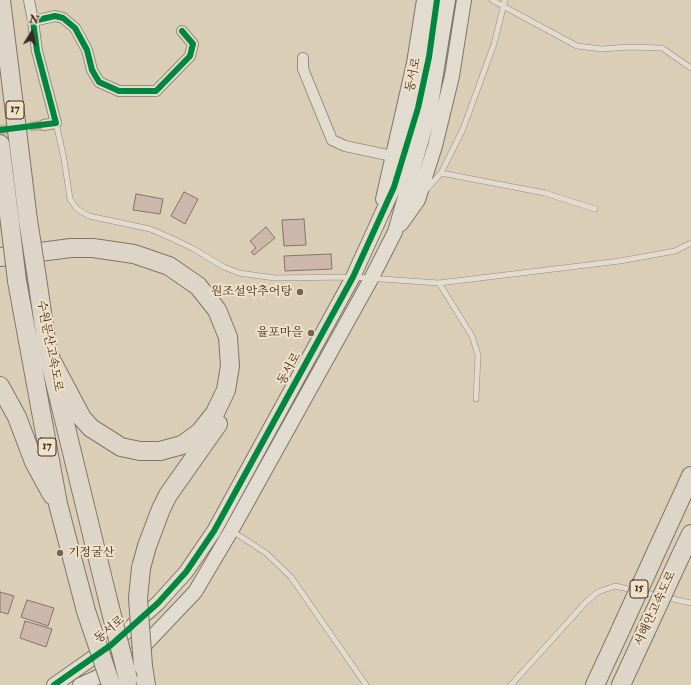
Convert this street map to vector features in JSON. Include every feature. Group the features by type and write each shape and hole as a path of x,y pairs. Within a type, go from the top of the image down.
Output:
{"highway":[{"name":"수원문산고속도로","path":"1,0 28,220 48,354 129,682"},
{"name":"수원문산고속도로","path":"0,144 17,281 58,504 86,611 111,685"},
{"path":"0,248 38,243 99,239 135,243 177,260 195,271 215,293 231,320 237,340 239,364 235,387 224,413 216,427 160,509 141,568 138,598 143,666 146,685"},
{"path":"0,257 71,248 93,248 134,254 169,266 198,286 217,310 228,336 230,366 226,390 215,413 200,432 182,445 160,451 140,451 121,447 91,428 82,418 48,354"},
{"path":"0,386 17,417 45,485 58,504"},
{"name":"서해안고속도로","path":"595,685 691,476"},
{"name":"서해안고속도로","path":"621,685 691,534"}],"street":[{"path":"29,0 37,51 56,122 44,125"},
{"name":"동서로","path":"380,220 392,156 414,63 424,0"},
{"name":"동서로","path":"54,685 111,645 158,603 186,572 214,531 353,277 394,187 418,108 429,57 437,0"},
{"name":"동서로","path":"395,232 430,110 448,0"},
{"name":"동서로","path":"80,685 113,670 137,653 195,592 231,531 371,279 395,232 418,200 437,139 452,76 465,1"},
{"path":"33,21 55,16 63,18 75,28 87,50 92,70 99,82 119,91 156,91 190,56 193,44 182,31"},
{"path":"303,58 303,69 332,140 345,146 392,156"}],"lane":[{"path":"492,0 577,46 602,50 629,47 662,48 691,68"},
{"path":"418,200 441,173 463,129 494,44 505,0"},
{"path":"56,122 64,159 70,199 77,209 83,214 150,230 192,248 224,267 239,273 275,278 353,277 439,283 620,261 675,252 691,243"},
{"path":"441,173 545,193 595,209"},
{"path":"439,283 472,336 478,355 476,399"},
{"path":"231,531 266,553 291,577 366,685"},
{"path":"511,685 586,602 598,592 615,586 691,603"}],"building":[{"path":"184,192 198,199 185,224 171,216"},
{"path":"136,194 163,199 160,214 133,210"},
{"path":"304,219 306,245 284,246 282,220"},
{"path":"266,227 275,238 254,255 251,252 256,248 250,241"},
{"path":"331,254 332,269 285,271 284,256"},
{"path":"0,592 14,596 8,614 0,612"},
{"path":"27,600 54,608 48,626 21,617"},
{"path":"25,621 52,629 46,647 20,638"}],"tunnel":[{"path":"0,130 44,125"}],"cycle path":[{"path":"54,685 111,645 158,603 186,572 214,531 353,277 394,187 418,108 429,57 437,0"},
{"path":"0,130 56,123 37,51 33,21 55,16 63,18 75,28 87,50 92,70 99,82 119,91 156,91 190,56 193,44 182,31"}],"place":[{"name":"원조설악추어탕","path":"300,292"},
{"name":"율포마을","path":"311,333"},
{"name":"기정굴산","path":"60,553"}]}
